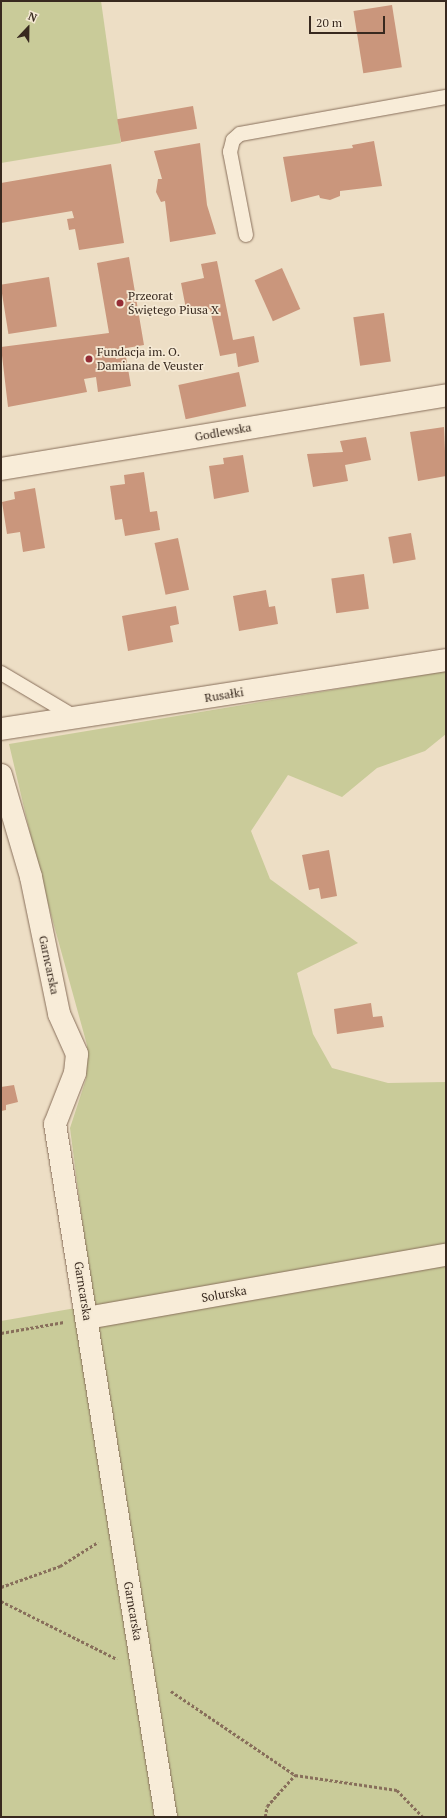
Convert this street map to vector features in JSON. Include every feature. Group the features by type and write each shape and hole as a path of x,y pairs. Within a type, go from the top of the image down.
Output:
{"street":[{"name":"Godlewska","path":"1,469 446,395"},
{"name":"Rusałki","path":"1,728 446,660"},
{"name":"Garncarska","path":"1,774 31,877 59,1014 77,1054 75,1073 55,1124 87,1318 118,1529 166,1817"},
{"name":"Solurska","path":"87,1318 446,1255"}],"lane":[{"path":"246,235 230,152 233,140 240,134 446,98"},
{"path":"1,673 75,717"}],"path":[{"path":"1,1333 87,1318"},
{"path":"1,1587 60,1566 118,1529"},
{"path":"1,1600 143,1673 295,1774 397,1790 423,1817"},
{"path":"265,1817 267,1806 295,1774"}],"green space":[{"path":"1,1 101,1 121,143 1,163"},
{"path":"446,671 446,734 425,751 377,768 342,797 288,775 251,831 270,879 358,943 297,973 313,1034 332,1068 388,1083 446,1082 446,1817 1,1817 1,1321 93,1305 70,1128 86,1079 87,1045 39,871 9,744"}],"building":[{"path":"392,5 402,67 363,73 353,11"},
{"path":"193,106 197,129 121,142 117,119"},
{"path":"374,141 382,186 340,191 340,196 330,200 320,198 319,195 291,202 283,157 353,148 352,145"},
{"path":"200,143 207,205 216,234 170,242 165,201 161,202 156,192 158,179 162,179 154,151"},
{"path":"111,164 124,243 79,250 75,229 69,230 67,219 74,218 72,211 1,223 1,183"},
{"path":"129,257 144,345 115,350 116,359 126,357 131,386 98,392 96,377 84,379 87,392 8,407 1,347 109,333 97,263"},
{"path":"217,261 233,340 254,336 259,362 238,367 236,353 220,356 210,309 187,314 181,283 204,278 201,264"},
{"path":"282,268 300,309 273,321 255,280"},
{"path":"49,277 57,326 8,334 1,285"},
{"path":"384,313 391,362 360,366 353,317"},
{"path":"239,372 246,406 186,419 178,385"},
{"path":"444,427 446,476 418,481 410,432"},
{"path":"366,437 371,460 345,465 348,481 313,487 307,454 343,452 340,441"},
{"path":"243,455 249,492 214,499 209,466 224,464 223,458"},
{"path":"144,472 150,512 157,511 160,530 125,536 122,519 115,520 110,486 125,484 124,475"},
{"path":"35,488 45,548 23,552 20,532 7,534 2,502 15,499 14,492"},
{"path":"411,533 416,560 393,564 388,537"},
{"path":"178,538 189,590 166,595 155,543"},
{"path":"364,574 369,609 336,613 331,579"},
{"path":"266,590 269,607 275,606 278,624 239,631 233,596"},
{"path":"176,606 179,624 170,626 173,642 128,651 122,616"},
{"path":"329,850 337,896 321,899 319,888 309,890 302,855"},
{"path":"371,1003 373,1017 382,1016 384,1027 337,1034 334,1009"},
{"path":"14,1085 18,1102 6,1105 6,1110 1,1111 1,1087"}],"place":[{"name":"Przeorat Świętego Piusa X","path":"120,303"},
{"name":"Fundacja im. O. Damiana de Veuster","path":"89,359"}]}
